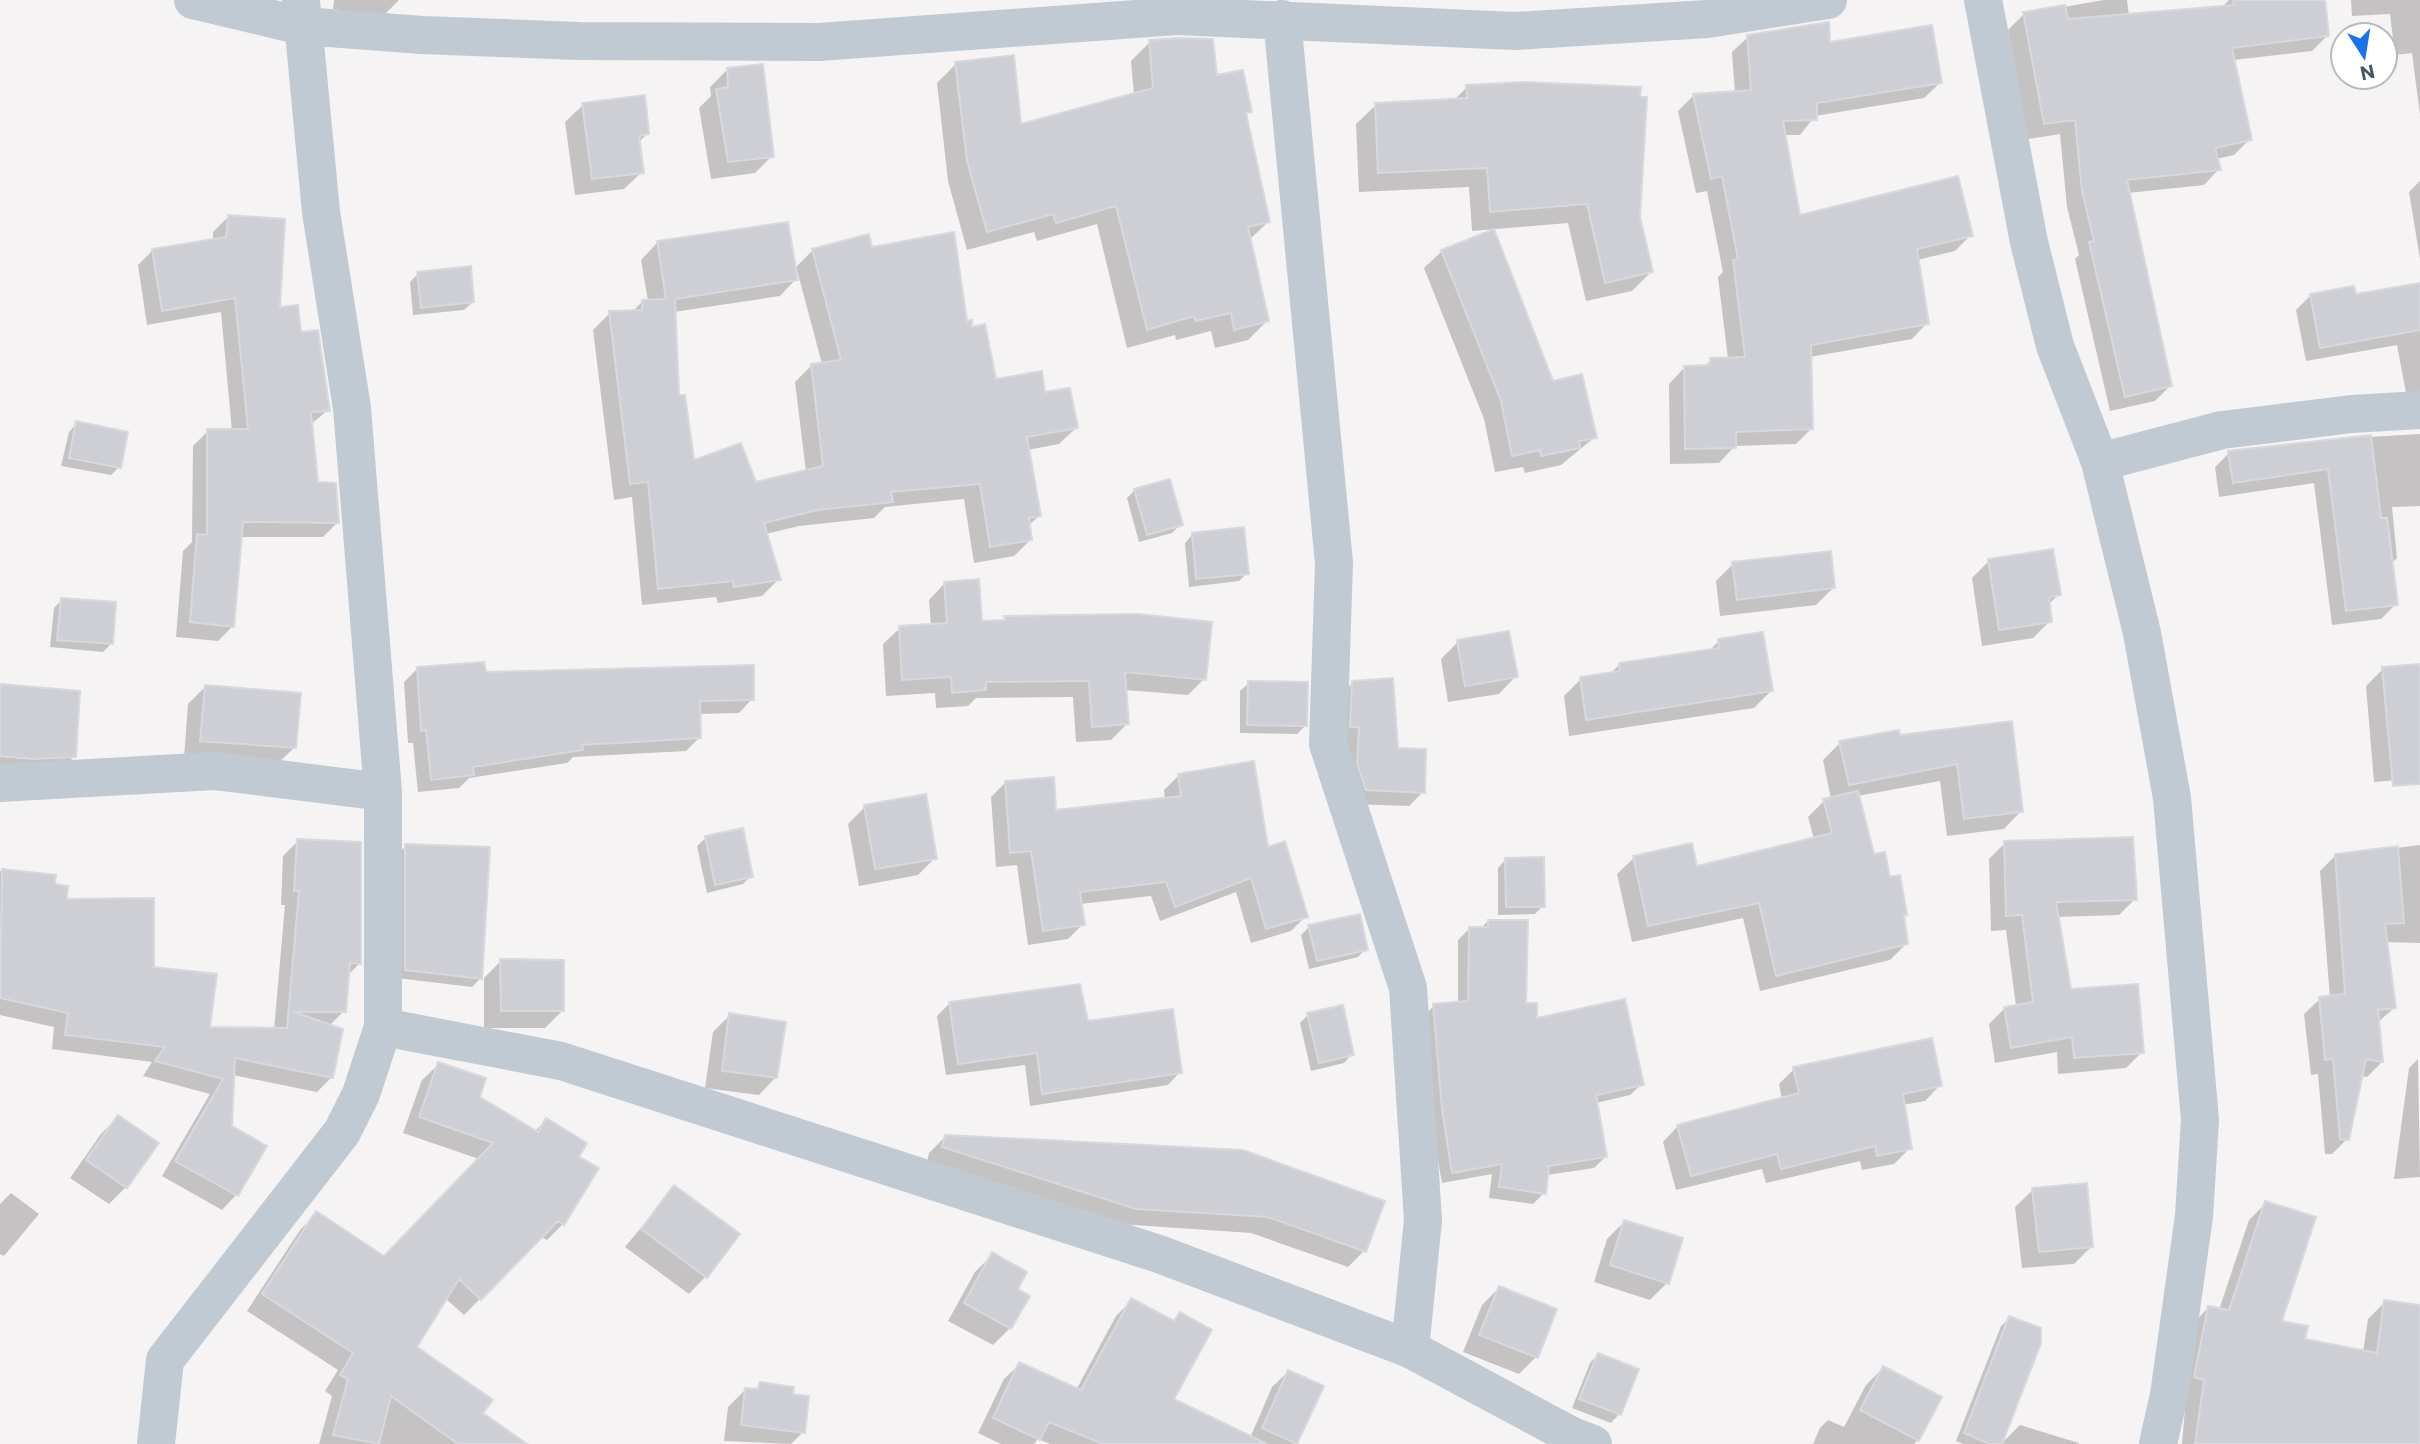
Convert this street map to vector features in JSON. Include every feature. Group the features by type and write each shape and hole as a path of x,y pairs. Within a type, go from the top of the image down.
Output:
{"street":[{"path":"193,0 301,13 422,36 578,41 819,43 1024,14 1282,19 1529,15 1707,19 1828,0"},
{"path":"1983,0 2029,242 2055,346 2100,462 2142,633 2172,799 2200,1120 2194,1216 2169,1395 2158,1444"},
{"path":"156,1444 165,1360 342,1132 362,1094 383,1027 383,792 352,408 321,212 301,13"},
{"path":"1282,19 1334,563 1328,744 1408,988 1423,1220 1410,1349"},
{"path":"2100,462 2222,430 2352,414 2420,410"},
{"path":"0,783 214,771 383,792"},
{"path":"383,1027 561,1061 1158,1254 1410,1349 1572,1436 1593,1444"}],"building":[{"path":"2233,0 2325,0 2329,36 2232,48 2252,140 2215,148 2221,170 2127,180 2172,386 2125,397 2089,242 2094,241 2082,191 2075,120 2044,124 2023,12 2065,5 2068,19 2234,5"},
{"path":"1829,22 1830,42 1932,25 1942,83 1817,103 1817,120 1783,121 1800,215 1958,176 1973,236 1917,249 1929,324 1811,345 1813,429 1736,432 1736,448 1685,449 1684,366 1710,365 1710,358 1745,357 1733,260 1738,259 1722,176 1711,179 1693,94 1751,90 1747,35"},
{"path":"1213,39 1217,75 1243,70 1252,112 1246,113 1270,222 1248,227 1269,321 1234,330 1231,313 1195,321 1194,316 1147,330 1116,206 1056,223 1053,214 987,232 967,161 955,62 1014,55 1021,124 1153,88 1149,40"},
{"path":"763,64 774,157 728,162 716,89 728,87 727,68"},
{"path":"1524,82 1641,87 1640,97 1647,97 1640,217 1653,272 1605,283 1587,204 1490,212 1487,168 1378,173 1375,103 1467,98 1466,85"},
{"path":"645,95 649,134 639,136 644,173 592,179 582,103"},
{"path":"228,215 285,219 280,307 298,305 301,332 318,330 330,411 311,412 318,482 336,483 339,523 243,522 234,627 190,622 197,534 207,535 207,429 248,429 235,298 162,311 152,249 226,237"},
{"path":"788,222 798,280 675,299 679,395 685,395 694,460 741,443 756,482 823,466 811,364 841,360 812,249 869,234 872,247 954,232 967,321 972,320 972,327 985,324 996,379 1042,371 1045,392 1070,388 1078,428 1027,437 1041,516 1029,518 1032,540 990,547 980,484 891,492 893,502 817,510 764,523 781,580 734,587 733,581 658,589 648,482 630,484 609,311 642,310 642,300 666,299 657,241"},
{"path":"1494,229 1553,381 1582,374 1597,438 1579,441 1580,448 1541,456 1540,450 1512,456 1501,401 1441,250"},
{"path":"471,266 474,302 421,308 417,272"},
{"path":"2420,283 2420,330 2320,348 2310,294 2354,286 2356,294"},
{"path":"76,421 128,432 121,468 69,458"},
{"path":"2371,435 2381,518 2387,518 2398,605 2346,611 2328,469 2233,483 2228,451"},
{"path":"1170,479 1183,525 1147,535 1134,489"},
{"path":"1244,527 1249,574 1196,579 1192,533"},
{"path":"2053,549 2061,595 2049,597 2052,622 1999,630 1988,559"},
{"path":"1831,551 1835,588 1737,600 1732,562"},
{"path":"979,579 982,621 1005,620 1004,616 1138,614 1212,622 1206,680 1125,672 1129,724 1092,727 1089,681 986,682 986,690 952,693 951,677 902,680 899,626 947,623 944,582"},
{"path":"61,598 116,602 113,644 57,640"},
{"path":"1509,631 1518,677 1465,686 1457,640"},
{"path":"1763,632 1773,691 1586,720 1580,677 1620,671 1619,663 1719,648 1718,639"},
{"path":"484,662 486,672 754,665 754,700 700,701 701,738 582,745 583,750 473,767 474,775 431,780 426,730 421,731 417,667"},
{"path":"2420,664 2420,784 2393,786 2382,667"},
{"path":"1393,678 1398,748 1426,749 1425,793 1366,790 1357,764 1359,727 1350,727 1352,681"},
{"path":"1248,681 1308,682 1307,726 1247,725"},
{"path":"0,684 80,691 76,757 32,759 0,756"},
{"path":"205,685 301,693 296,748 200,741"},
{"path":"2012,721 2023,812 1964,819 1957,764 1849,785 1839,741 1899,730 1900,735"},
{"path":"1254,761 1268,847 1285,841 1308,917 1266,929 1251,878 1175,907 1166,882 1080,892 1085,925 1043,931 1031,851 1010,853 1005,781 1054,777 1056,810 1181,796 1178,774"},
{"path":"1858,791 1874,854 1885,852 1890,877 1900,875 1907,915 1904,915 1908,944 1776,976 1759,903 1648,926 1633,856 1692,843 1697,866 1832,833 1823,799"},
{"path":"926,794 937,859 875,869 864,805"},
{"path":"743,828 753,877 715,885 705,836"},
{"path":"2133,837 2137,900 2056,902 2071,989 2138,984 2144,1053 2074,1058 2072,1037 2011,1048 2004,1007 2033,1002 2022,915 2006,916 2004,841"},
{"path":"297,839 361,842 361,964 350,963 346,1012 294,1012 343,1029 333,1078 235,1058 232,1126 267,1146 238,1196 175,1161 223,1079 155,1061 165,1047 65,1035 68,1013 0,998 2,869 56,875 55,884 68,886 67,899 154,898 154,967 217,974 210,1027 287,1028 299,891 294,891"},
{"path":"405,844 490,847 482,979 405,970"},
{"path":"2398,846 2404,923 2385,924 2396,1008 2378,1010 2383,1062 2366,1059 2349,1140 2340,1139 2333,1059 2325,1060 2319,997 2345,994 2335,854"},
{"path":"1544,857 1545,907 1506,907 1505,858"},
{"path":"1360,914 1368,950 1317,961 1308,925"},
{"path":"1488,920 1528,920 1526,1003 1537,1003 1537,1018 1625,999 1644,1085 1596,1095 1607,1157 1549,1166 1546,1194 1499,1187 1502,1164 1452,1173 1442,1109 1433,1004 1468,1001 1469,927 1488,927"},
{"path":"500,959 564,960 564,1011 501,1011"},
{"path":"1080,984 1088,1021 1173,1009 1182,1073 1042,1094 1037,1053 958,1064 949,1002"},
{"path":"1343,1005 1354,1055 1319,1063 1307,1013"},
{"path":"729,1013 786,1022 777,1078 722,1071"},
{"path":"1932,1038 1942,1086 1903,1094 1912,1149 1877,1156 1875,1146 1781,1169 1777,1154 1691,1176 1677,1125 1799,1093 1793,1067"},
{"path":"438,1062 486,1078 480,1097 538,1132 546,1118 587,1143 579,1157 599,1168 564,1225 558,1221 481,1300 459,1279 417,1347 493,1400 483,1413 527,1444 458,1444 391,1396 379,1444 333,1435 348,1379 340,1375 353,1353 262,1294 316,1211 384,1256 493,1143 419,1117"},
{"path":"118,1115 159,1143 127,1188 86,1160"},
{"path":"945,1135 1243,1150 1385,1201 1366,1252 1268,1217 1136,1209 942,1147"},
{"path":"2087,1183 2093,1247 2039,1252 2032,1188"},
{"path":"674,1185 740,1234 707,1278 641,1229"},
{"path":"2265,1201 2316,1217 2282,1321 2308,1326 2305,1339 2377,1353 2384,1300 2420,1305 2420,1444 2195,1444 2204,1380 2194,1377 2208,1306 2229,1310"},
{"path":"1624,1220 1683,1238 1669,1284 1610,1265"},
{"path":"992,1252 1027,1272 1018,1289 1030,1296 1011,1329 964,1303"},
{"path":"1499,1286 1557,1309 1538,1358 1479,1335"},
{"path":"1131,1298 1174,1321 1180,1312 1212,1330 1174,1399 1267,1444 1103,1444 1049,1422 1040,1440 993,1418 1019,1362 1081,1390"},
{"path":"2009,1316 2041,1328 2041,1343 2002,1444 1990,1444 1964,1433"},
{"path":"1598,1353 1639,1369 1621,1415 1579,1399"},
{"path":"1883,1366 1942,1397 1919,1441 1860,1410"},
{"path":"1288,1370 1324,1386 1297,1444 1262,1428"},
{"path":"760,1382 794,1387 793,1394 809,1396 805,1433 741,1425 745,1388 758,1389"}]}
